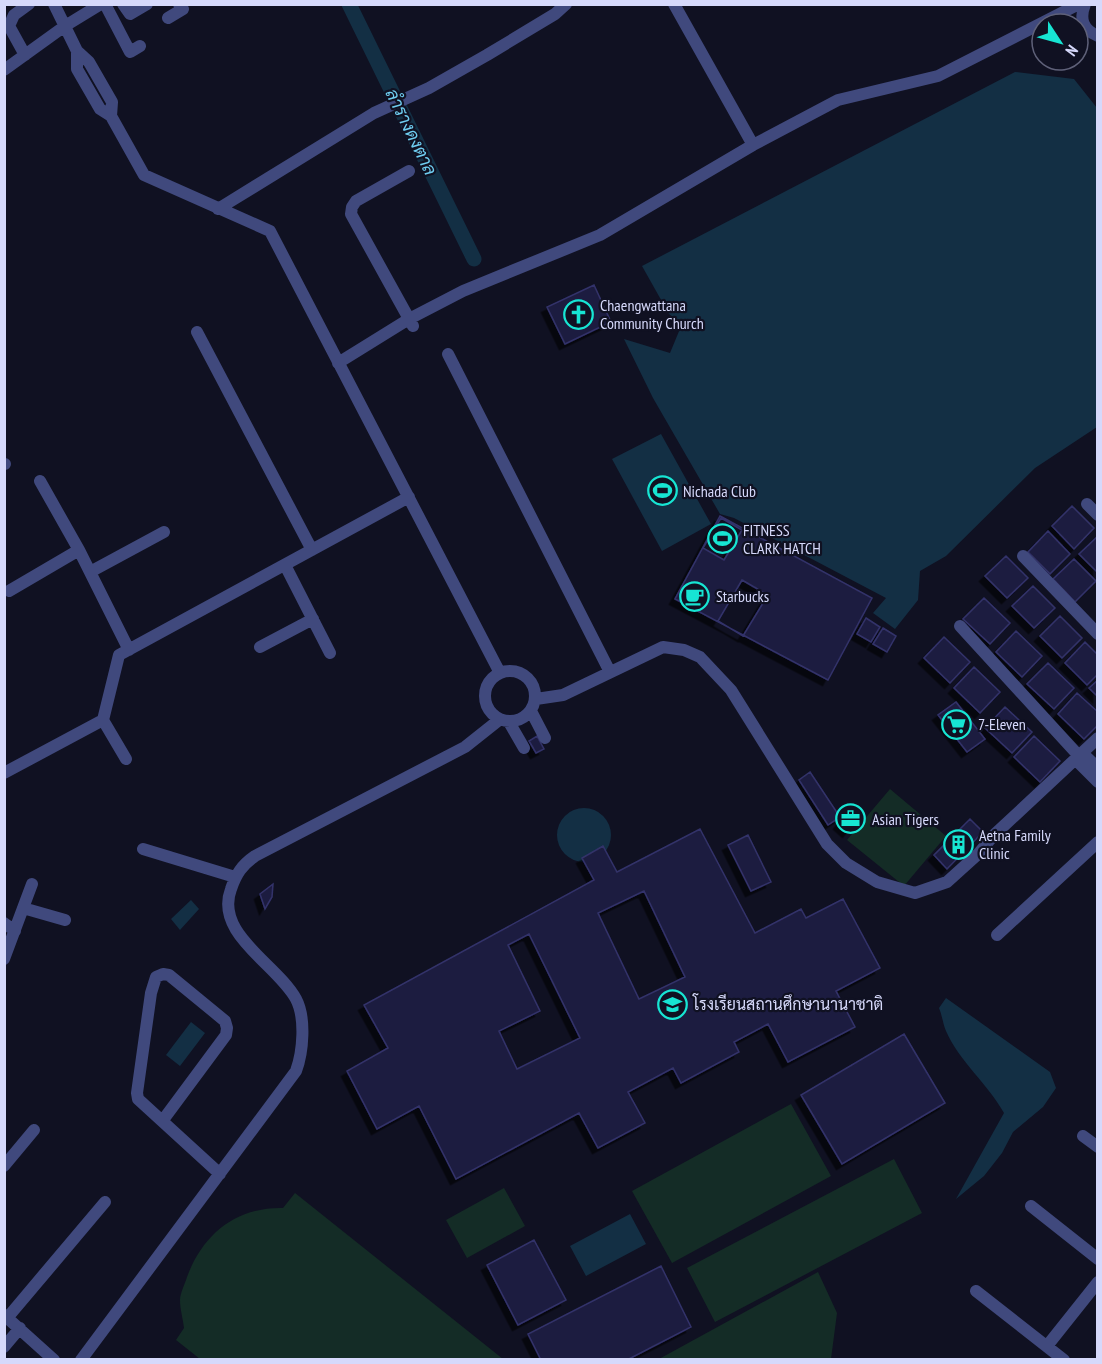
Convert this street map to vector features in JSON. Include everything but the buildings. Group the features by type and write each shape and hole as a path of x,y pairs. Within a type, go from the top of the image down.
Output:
{"street":[{"path":"25,55 9,26 14,15 29,4"},
{"path":"54,4 77,51 89,62 112,102 111,116 144,175 270,231 500,673"},
{"path":"4,70 65,26 103,4 130,52 140,46"},
{"path":"123,4 130,15 147,4"},
{"path":"168,18 183,9 179,4"},
{"path":"218,209 374,113 429,88 555,14 566,4"},
{"path":"674,4 753,145"},
{"path":"338,363 463,291 600,235 753,145 838,100 938,76 1079,4"},
{"path":"1085,4 1081,15 1083,24 1086,30 1096,37"},
{"path":"409,171 356,201 351,214 411,323"},
{"path":"196,332 312,550"},
{"path":"448,354 610,672"},
{"path":"40,481 79,550 129,650"},
{"path":"126,759 103,720 119,655 409,497"},
{"path":"1087,504 1098,515"},
{"path":"90,572 164,532"},
{"path":"9,591 79,550"},
{"path":"1023,556 1098,634"},
{"path":"285,565 330,653"},
{"path":"260,646 313,619"},
{"path":"960,626 1079,756 1098,782"},
{"path":"536,699 562,695 663,647 700,657 731,690 827,844 846,863 877,882 915,893 947,882 1098,738"},
{"path":"81,1359 296,1071 300,1061 301,1018 297,1001 288,987 233,927 229,911 229,894 235,877 244,864 255,856 465,747 504,721 520,720 531,711 536,699 534,686 526,676 510,671 500,673 490,680 486,688 485,700 488,710 504,721 524,748"},
{"path":"531,711 544,738"},
{"path":"4,773 103,720"},
{"path":"1079,756 1098,768"},
{"path":"997,935 1098,842"},
{"path":"143,849 235,877"},
{"path":"4,959 32,884"},
{"path":"23,908 65,920"},
{"path":"4,923 15,931"},
{"path":"163,1120 226,1035 227,1028 225,1021 169,975 163,974 156,977 152,993 137,1093 138,1100 163,1120 220,1174"},
{"path":"4,1166 34,1130"},
{"path":"1083,1136 1098,1147"},
{"path":"54,1359 6,1316 105,1202"},
{"path":"1031,1206 1098,1259"},
{"path":"1047,1346 1098,1282"},
{"path":"976,1291 1064,1359"},
{"path":"4,1347 20,1328"}],"green space":[{"path":"890,789 946,836 904,886 847,840"},
{"path":"791,1104 831,1176 672,1263 632,1191"},
{"path":"894,1159 922,1213 715,1322 687,1268"},
{"path":"504,1188 525,1226 467,1258 446,1220"},
{"path":"295,1193 503,1359 200,1359 176,1340 184,1328 181,1294 202,1248 223,1226 236,1218 250,1212 283,1208"},
{"path":"818,1272 837,1313 831,1359 659,1359"}],"water":[{"path":"1015,72 1074,79 1097,108 1097,427 1035,468 946,556 920,571 918,600 895,629 873,613 886,598 734,518 720,514 653,398 624,339 670,353 682,324 669,314 642,266"},
{"name":"Nichada Club","path":"661,434 711,524 662,551 612,459"},
{"path":"579,808 589,808 599,812 607,820 611,835 607,850 599,858 589,862 579,862 569,858 561,850 557,840 557,830 561,820 569,812"},
{"path":"191,900 199,909 180,930 171,919"},
{"path":"946,998 1050,1072 1056,1088 1043,1107 1013,1132 1002,1153 984,1176 956,1199 1004,1113 958,1052 946,1031 939,1008"},
{"path":"191,1022 205,1033 180,1066 166,1055"},
{"path":"630,1214 646,1244 586,1276 570,1246"}],"waterway":[{"name":"ลำรางดงตาล","path":"349,4 474,259"}],"place":[{"name":"Chaengwattana Community Church","path":"579,314"},
{"name":"Nichada Club","path":"662,491"},
{"name":"FITNESS CLARK HATCH","path":"722,539"},
{"name":"Starbucks","path":"695,596"},
{"name":"7-Eleven","path":"957,724"},
{"name":"Asian Tigers","path":"851,819"},
{"name":"Aetna Family Clinic","path":"958,844"},
{"name":"โรงเรียนสถานศึกษานานาชาติ","path":"672,1004"}]}
